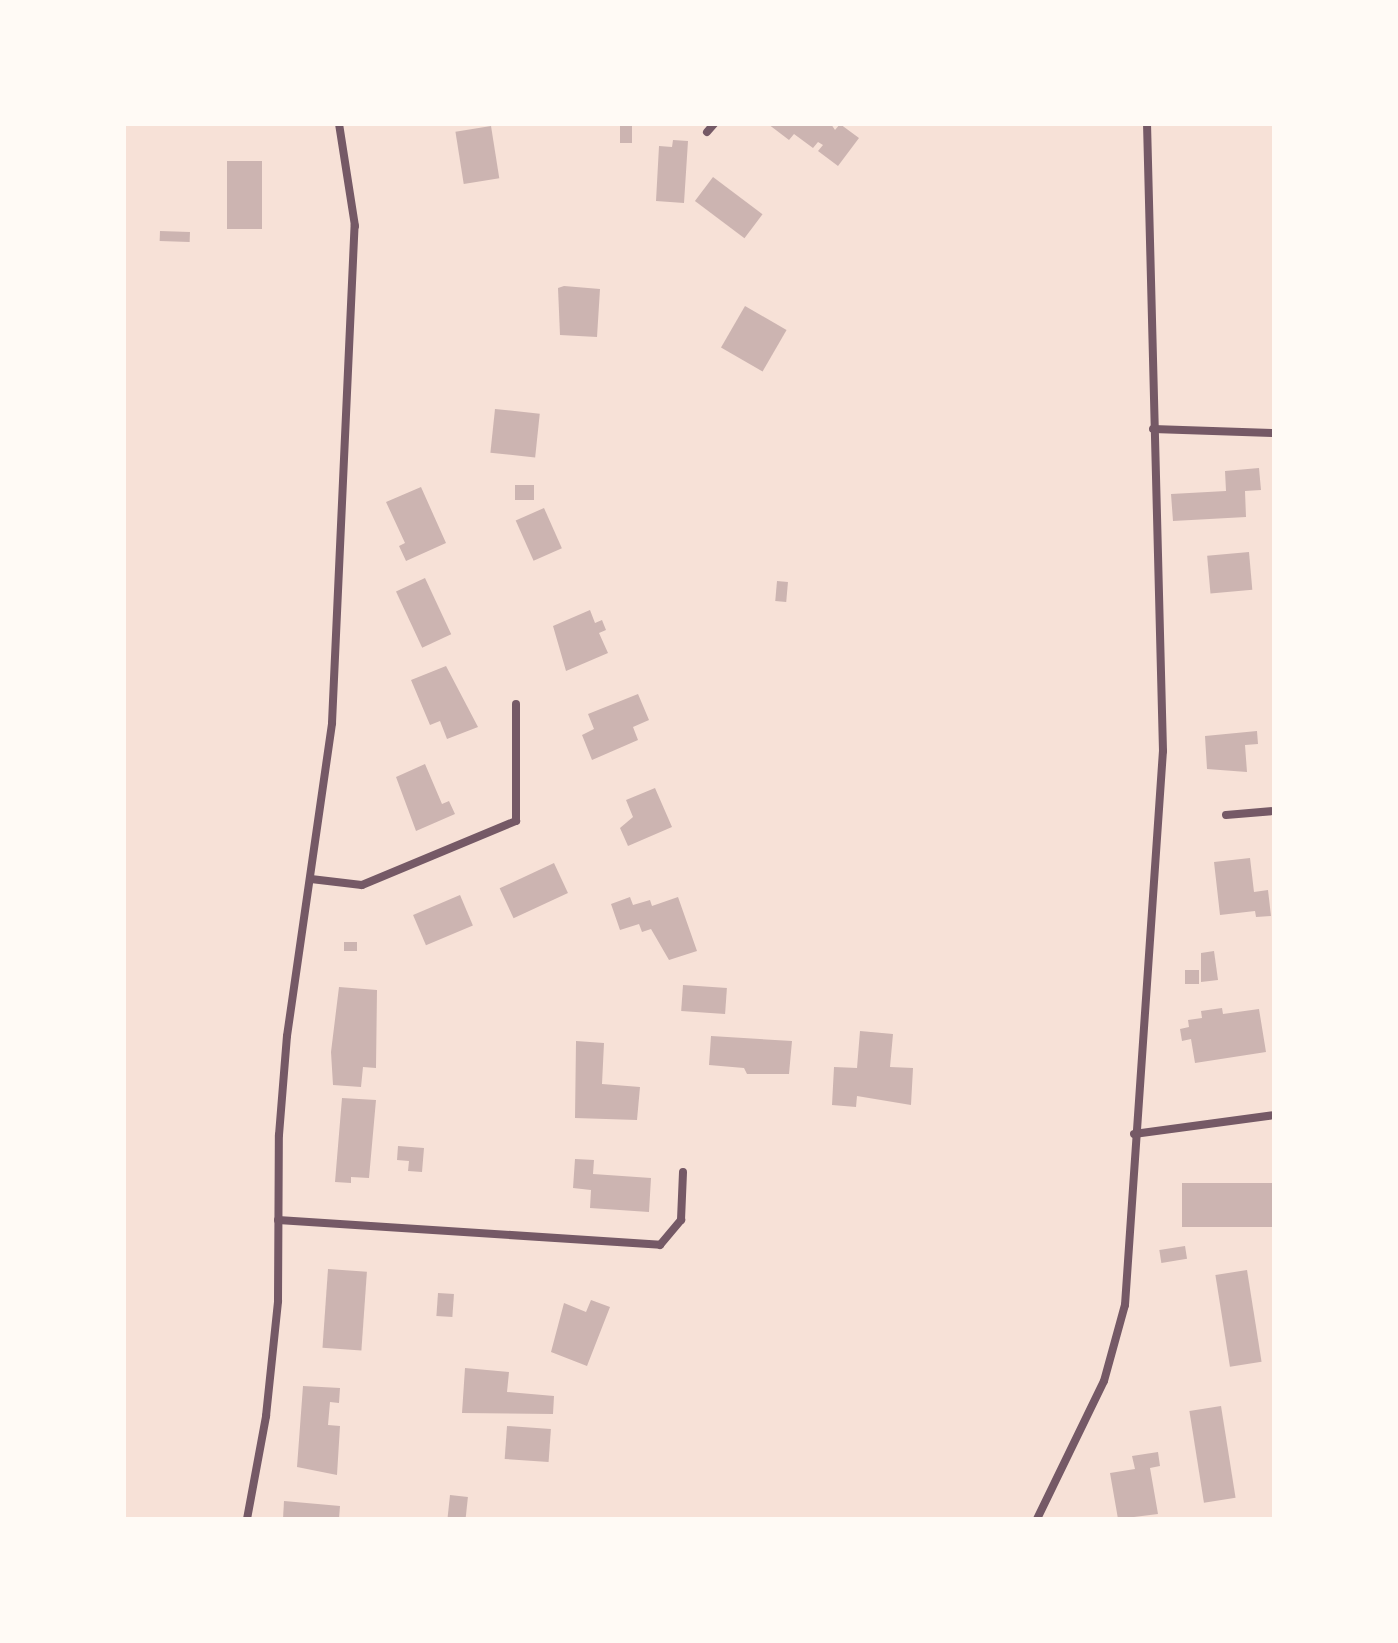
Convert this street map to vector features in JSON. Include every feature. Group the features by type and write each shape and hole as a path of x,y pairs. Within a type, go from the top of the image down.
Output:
{"street":[{"path":"247,1519 272,1366 287,1036 332,723 355,226 339,124"},
{"path":"707,132 714,124"},
{"path":"1037,1519 1104,1381 1125,1305 1134,1134 1163,751 1147,124"},
{"path":"1153,429 1274,433"},
{"path":"311,879 362,885 516,821 516,704"},
{"path":"1226,815 1274,811"},
{"path":"1134,1134 1274,1115"},
{"path":"278,1220 660,1245 681,1220 683,1172"}],"building":[{"path":"620,124 632,124 632,143 620,143"},
{"path":"768,124 831,124 835,130 840,124 859,138 838,166 818,151 823,145 818,142 813,148 794,134 789,140"},
{"path":"491,126 499,178 464,184 455,132"},
{"path":"673,140 688,141 684,203 656,201 659,146 672,147"},
{"path":"227,161 262,161 262,229 227,229"},
{"path":"713,177 763,214 744,238 695,201"},
{"path":"160,231 190,232 190,242 160,241"},
{"path":"558,288 600,289 597,337 560,335"},
{"path":"745,306 787,330 763,372 721,348"},
{"path":"495,409 540,414 535,457 490,453"},
{"path":"1259,468 1261,490 1245,491 1246,517 1173,521 1171,494 1226,491 1225,471"},
{"path":"515,485 534,485 534,500 515,500"},
{"path":"421,487 446,543 406,561 399,546 405,543 386,502"},
{"path":"544,508 562,548 534,561 516,521"},
{"path":"1249,552 1252,590 1210,594 1207,556"},
{"path":"425,578 451,634 422,648 396,592"},
{"path":"777,581 788,582 786,602 775,601"},
{"path":"590,610 595,623 602,620 606,630 599,633 608,653 566,671 553,626"},
{"path":"446,666 478,727 447,739 440,721 430,725 411,680"},
{"path":"638,694 649,720 633,727 638,740 592,760 582,735 594,729 588,714"},
{"path":"1257,731 1258,744 1245,745 1247,772 1207,769 1205,736"},
{"path":"425,764 442,804 449,801 455,814 416,831 396,777"},
{"path":"655,788 672,827 628,846 620,828 633,817 626,800"},
{"path":"1250,858 1254,892 1268,890 1271,916 1256,917 1255,911 1220,915 1214,862"},
{"path":"554,863 568,893 514,918 500,888"},
{"path":"460,895 473,925 426,945 413,915"},
{"path":"630,897 633,905 650,900 652,906 678,897 697,951 669,960 651,929 642,932 639,924 620,930 611,904"},
{"path":"344,942 357,942 357,951 344,951"},
{"path":"1214,951 1218,980 1201,982 1201,953"},
{"path":"1185,970 1199,970 1199,984 1185,984"},
{"path":"683,985 727,988 725,1014 681,1011"},
{"path":"339,987 377,990 376,1068 363,1067 361,1087 333,1085 331,1052"},
{"path":"1222,1008 1223,1014 1259,1009 1266,1052 1195,1063 1191,1039 1182,1041 1180,1029 1189,1027 1188,1020 1202,1018 1201,1011"},
{"path":"860,1031 893,1034 890,1067 913,1068 911,1105 857,1096 856,1107 832,1105 834,1067 857,1068"},
{"path":"711,1036 792,1041 789,1074 747,1074 744,1068 709,1065"},
{"path":"576,1041 604,1043 602,1084 640,1087 637,1120 575,1118"},
{"path":"342,1098 376,1100 369,1178 351,1177 351,1183 335,1182"},
{"path":"398,1146 424,1148 422,1172 408,1171 409,1161 397,1160"},
{"path":"575,1159 594,1160 593,1174 651,1178 649,1212 590,1208 591,1190 573,1188"},
{"path":"1182,1183 1274,1183 1274,1227 1182,1227"},
{"path":"1185,1246 1187,1259 1161,1263 1159,1250"},
{"path":"328,1269 367,1272 361,1351 322,1348"},
{"path":"1247,1270 1262,1362 1230,1367 1215,1275"},
{"path":"438,1293 454,1294 452,1317 436,1316"},
{"path":"591,1300 610,1307 587,1366 551,1352 564,1303 586,1312"},
{"path":"465,1368 509,1372 507,1392 554,1396 553,1414 462,1413"},
{"path":"303,1386 340,1388 339,1403 330,1402 328,1425 340,1426 337,1475 297,1467"},
{"path":"1221,1406 1236,1498 1204,1503 1189,1411"},
{"path":"507,1426 551,1429 549,1462 505,1459"},
{"path":"1158,1452 1160,1466 1150,1468 1158,1514 1118,1519 1110,1473 1135,1469 1132,1456"},
{"path":"450,1495 468,1497 466,1519 447,1519"},
{"path":"284,1501 340,1506 339,1519 283,1519"}]}
